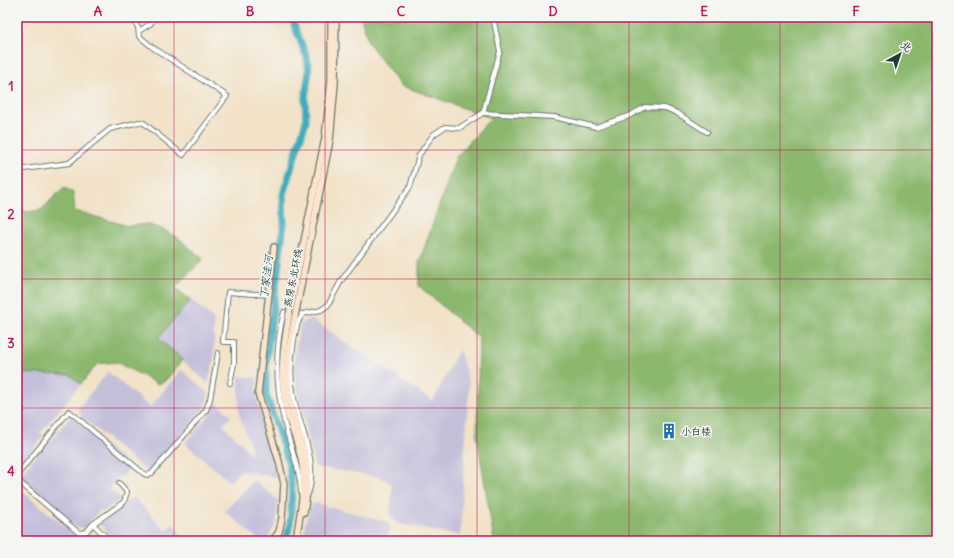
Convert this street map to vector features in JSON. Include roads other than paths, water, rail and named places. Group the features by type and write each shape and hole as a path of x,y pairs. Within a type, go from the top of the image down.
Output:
{"main road":[{"name":"燕房东北环线","path":"297,541 308,483 306,460 292,412 287,378 289,347 292,315 325,138 331,82 331,17"},
{"name":"燕房东北环线","path":"292,315 330,140 335,83 336,17"},
{"path":"272,541 278,532 282,518 284,484 279,461 258,393 274,247"}],"street":[{"path":"17,170 69,163 110,129 139,122 144,123 183,155 227,96 152,47 139,36 139,31 133,17"},
{"path":"139,31 150,24 156,17"},
{"path":"483,113 500,52 493,17"},
{"path":"303,504 299,477 278,396 275,374 277,350 284,312 303,314 321,310 328,305 341,281 410,187 419,155 434,134 445,127 459,128 483,113 554,117 596,127 629,116 645,107 665,108 677,113 707,132"},
{"path":"230,383 234,364 234,342 223,342 228,292 269,295"},
{"path":"303,314 298,322 294,344 292,378 294,398 308,450 312,474 310,490 303,504"},
{"path":"17,475 69,411 143,473 147,475 152,473 206,410 210,399 218,353"},
{"path":"17,480 79,533 86,532 93,524 124,502 126,492 119,483"},
{"path":"93,524 110,541"}],"waterway":[{"name":"丁家洼河","path":"285,541 290,526 292,492 289,464 266,394 266,362 284,224 283,194 306,121 305,98 309,71 307,58 291,17"}],"place":[{"name":"小白楼","path":"669,431"}]}
